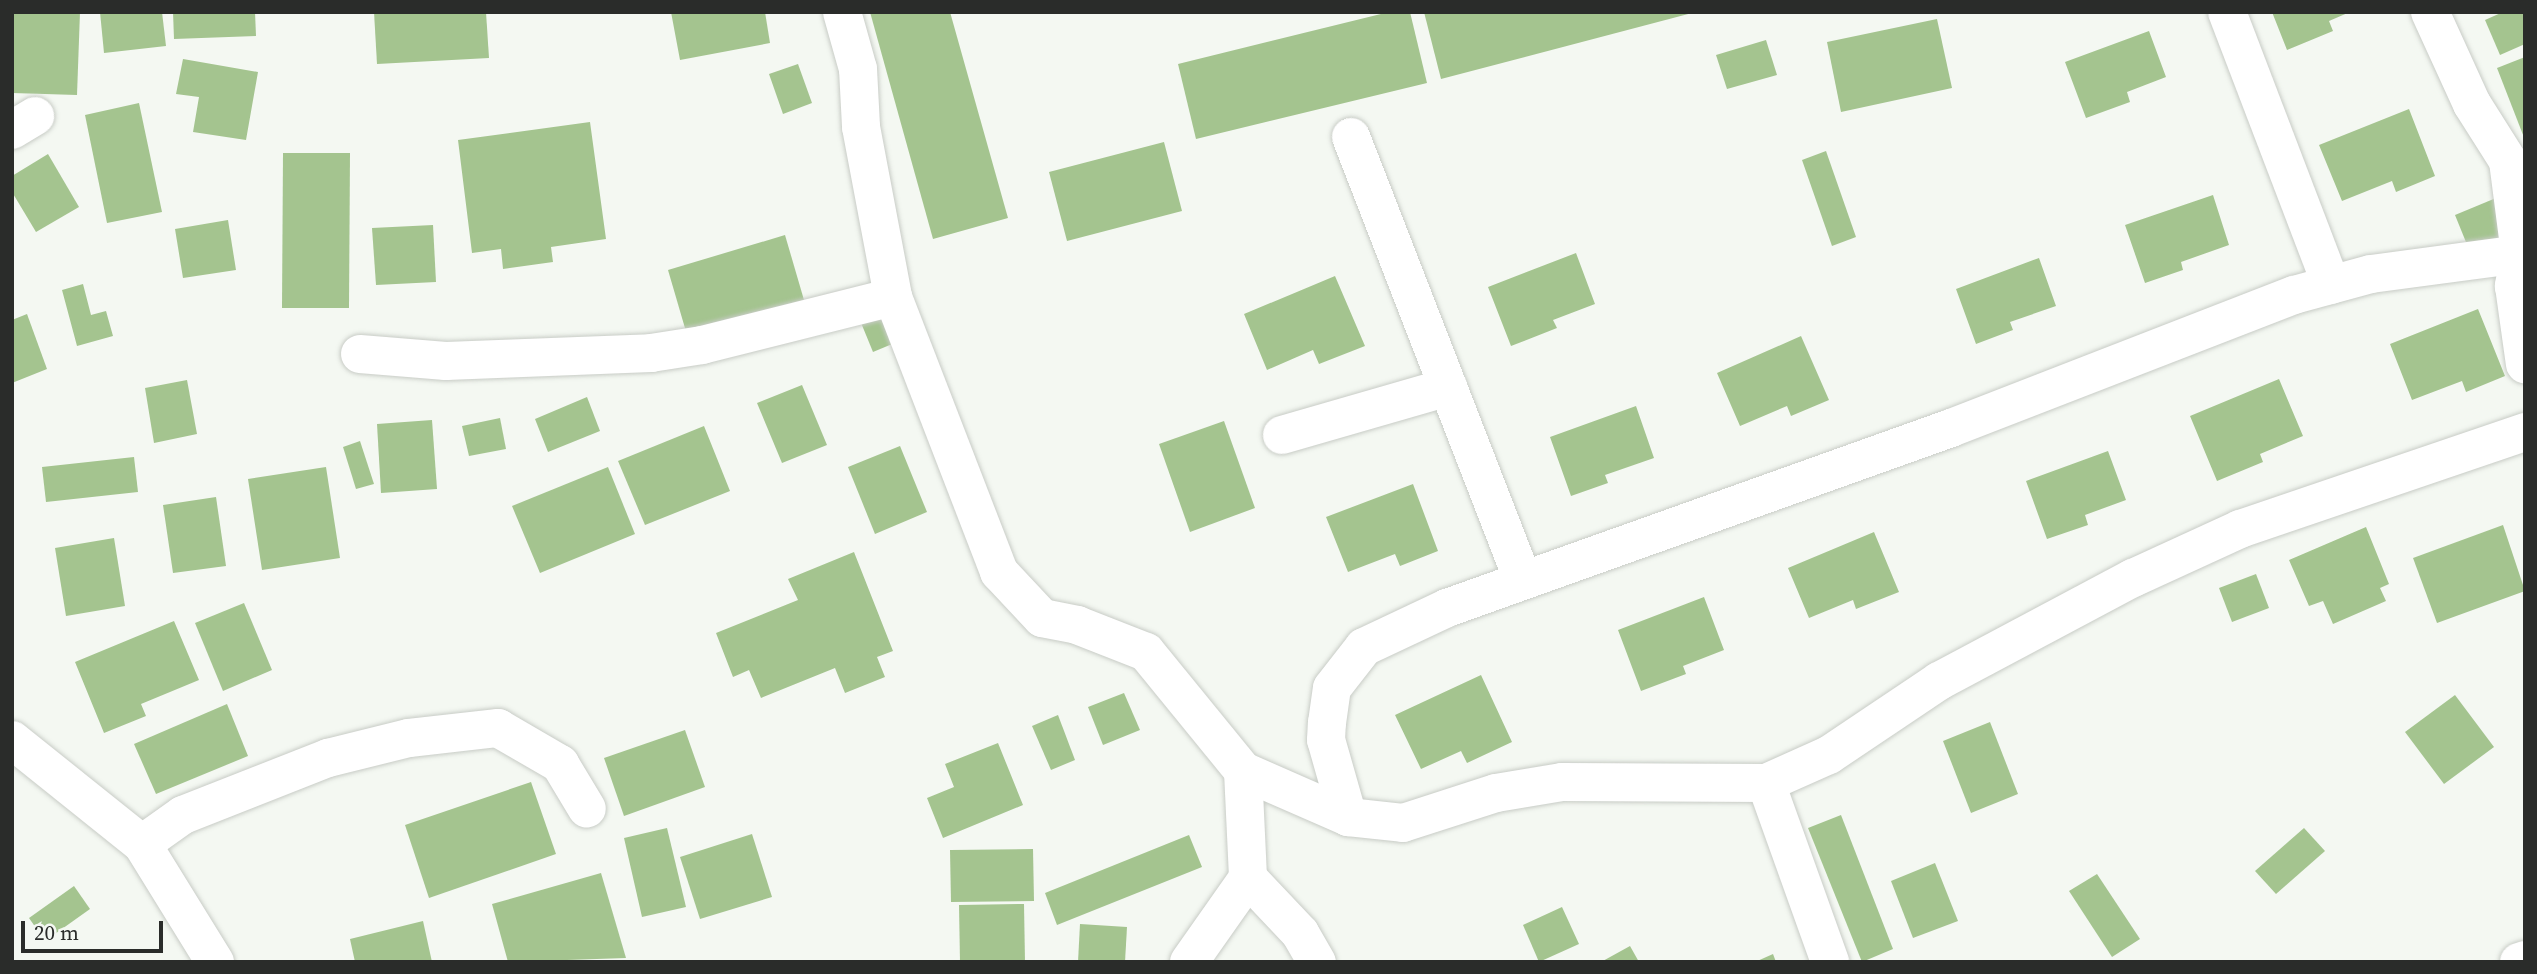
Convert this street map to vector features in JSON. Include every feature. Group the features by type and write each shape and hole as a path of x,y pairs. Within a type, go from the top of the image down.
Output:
{"street":[{"path":"842,12 858,69 861,127 893,298 999,572 1042,618 1077,625 1146,652 1243,771 1348,817 1403,824 1496,793 1562,782 1766,783 1829,755 1939,681 2133,578 2241,529 2525,432"},
{"path":"2227,12 2331,285"},
{"path":"2431,12 2472,104 2508,161 2520,254 2514,286 2525,364"},
{"path":"1350,137 1523,580"},
{"path":"1348,817 1326,740 1332,688 1364,646 1447,608 2331,285 2371,274 2520,254"},
{"path":"360,354 446,361 651,353 702,345 893,298"},
{"path":"1282,435 1448,387"},
{"path":"142,844 183,816 328,758 410,738 498,728 560,764 587,809"},
{"path":"12,740 142,844 215,962"},
{"path":"1189,962 1248,877 1243,771"},
{"path":"1766,783 1830,962"},
{"path":"1248,877 1300,933 1317,962"},
{"path":"2519,962 2525,960"}],"building":[{"path":"12,12 80,12 77,95 12,93"},
{"path":"100,12 162,12 166,46 104,53"},
{"path":"173,12 255,12 256,36 174,39"},
{"path":"374,12 486,12 489,58 377,64"},
{"path":"671,12 765,12 770,43 680,60"},
{"path":"870,12 950,12 1008,218 933,239"},
{"path":"1389,12 1410,12 1427,83 1196,139 1178,64"},
{"path":"1424,12 1692,12 1692,13 1441,79"},
{"path":"2272,12 2350,12 2329,21 2333,31 2287,50"},
{"path":"2503,12 2525,12 2525,44 2500,55 2485,20"},
{"path":"1937,19 1952,88 1841,112 1827,42"},
{"path":"2149,31 2166,77 2127,92 2130,102 2086,118 2065,62"},
{"path":"1766,40 1777,75 1727,89 1716,55"},
{"path":"2525,57 2525,140 2497,68"},
{"path":"183,59 258,72 246,140 193,132 199,97 176,94"},
{"path":"798,64 812,103 783,114 769,74"},
{"path":"139,103 162,212 107,223 85,115"},
{"path":"2409,109 2435,176 2396,192 2392,181 2342,201 2319,145"},
{"path":"590,122 606,239 551,247 553,262 503,269 501,249 472,253 458,140"},
{"path":"1164,142 1182,211 1067,241 1049,172"},
{"path":"1826,151 1856,237 1832,246 1802,160"},
{"path":"283,153 350,153 349,308 282,308"},
{"path":"48,154 79,207 36,232 12,192 12,176"},
{"path":"2213,195 2229,245 2181,262 2183,270 2145,283 2125,225"},
{"path":"2496,198 2512,236 2470,252 2455,215"},
{"path":"228,220 236,270 183,278 175,229"},
{"path":"433,225 436,282 376,285 372,228"},
{"path":"785,235 804,300 687,335 668,270"},
{"path":"1576,253 1595,304 1553,320 1557,328 1511,346 1488,287"},
{"path":"2039,258 2056,306 2010,322 2013,330 1976,344 1956,289"},
{"path":"1335,276 1365,346 1319,364 1313,350 1267,370 1244,314"},
{"path":"83,284 91,315 106,311 113,336 77,346 62,290"},
{"path":"881,303 897,342 873,352 857,313"},
{"path":"2478,309 2505,376 2466,392 2462,381 2412,400 2390,344"},
{"path":"27,314 47,369 12,383 12,320"},
{"path":"1801,336 1829,400 1791,416 1787,406 1740,426 1717,373"},
{"path":"2279,379 2303,436 2260,454 2263,462 2217,481 2190,416"},
{"path":"187,380 197,434 154,443 145,388"},
{"path":"802,385 827,445 782,463 757,403"},
{"path":"587,397 600,431 548,452 535,419"},
{"path":"1636,406 1654,458 1605,475 1608,483 1571,496 1550,437"},
{"path":"500,418 506,449 469,456 462,426"},
{"path":"432,420 437,489 381,493 377,424"},
{"path":"1224,421 1255,508 1190,532 1159,444"},
{"path":"704,426 730,491 645,525 618,461"},
{"path":"360,441 374,484 356,489 343,447"},
{"path":"900,446 927,512 875,534 848,467"},
{"path":"2108,451 2126,500 2085,515 2088,525 2047,539 2026,481"},
{"path":"134,457 138,492 46,502 42,467"},
{"path":"326,467 340,558 262,570 248,479"},
{"path":"608,467 635,534 540,573 512,506"},
{"path":"1413,484 1438,551 1400,566 1395,554 1348,572 1326,517"},
{"path":"216,497 226,566 173,573 163,505"},
{"path":"2503,525 2525,591 2437,623 2413,558"},
{"path":"2366,527 2389,584 2380,588 2386,601 2333,624 2323,601 2309,606 2289,560"},
{"path":"1874,532 1899,592 1856,609 1853,600 1809,618 1788,568"},
{"path":"114,538 125,606 66,616 55,548"},
{"path":"854,552 893,651 877,657 885,677 845,693 835,668 761,698 749,670 733,677 716,633 798,600 788,579"},
{"path":"2256,574 2269,608 2232,622 2219,588"},
{"path":"1704,597 1724,650 1683,666 1686,674 1641,691 1618,630"},
{"path":"244,603 272,670 223,691 195,623"},
{"path":"174,621 199,680 141,704 146,716 104,733 75,662"},
{"path":"1481,675 1512,742 1467,763 1461,751 1421,769 1395,715"},
{"path":"1124,693 1140,730 1103,745 1088,707"},
{"path":"2455,695 2494,747 2444,784 2405,732"},
{"path":"227,704 248,756 156,794 134,744"},
{"path":"1058,715 1075,760 1051,770 1032,726"},
{"path":"1990,722 2018,794 1971,813 1943,741"},
{"path":"685,730 705,787 624,816 604,758"},
{"path":"998,743 1023,805 943,838 927,798 954,787 945,764"},
{"path":"531,782 556,854 429,898 405,825"},
{"path":"1841,815 1893,949 1862,962 1808,828"},
{"path":"667,828 686,907 642,917 624,838"},
{"path":"2304,828 2325,851 2276,894 2255,871"},
{"path":"752,834 772,897 700,919 680,857"},
{"path":"1189,835 1202,867 1057,925 1045,893"},
{"path":"1033,849 1034,901 951,902 950,850"},
{"path":"1935,863 1958,921 1913,938 1891,881"},
{"path":"601,873 626,958 508,962 492,904"},
{"path":"2097,874 2140,939 2112,957 2069,891"},
{"path":"74,886 90,909 45,941 29,918"},
{"path":"1024,904 1025,962 960,962 959,905"},
{"path":"1562,907 1579,944 1539,962 1523,925"},
{"path":"423,921 432,962 355,962 350,939"},
{"path":"1080,924 1127,927 1125,962 1078,962"},
{"path":"1630,946 1639,962 1601,962"},
{"path":"1773,954 1776,962 1755,962"}]}
